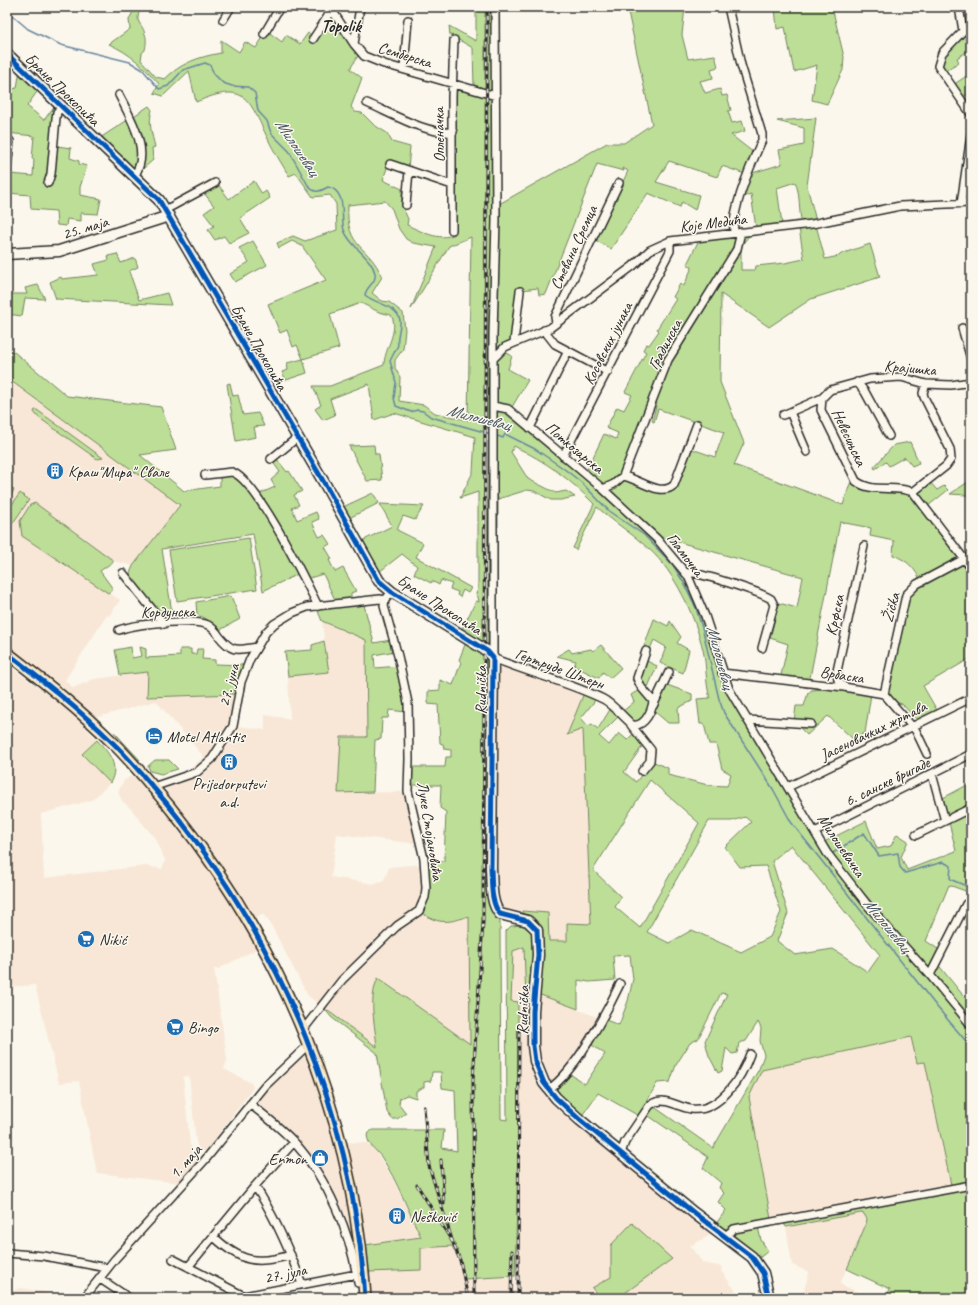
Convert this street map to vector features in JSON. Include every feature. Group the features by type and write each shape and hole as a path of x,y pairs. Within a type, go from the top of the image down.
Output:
{"main road":[{"path":"7,653 75,707 114,743 153,788 220,875 277,974 309,1044 343,1149 359,1235 360,1273 365,1298"}],"street":[{"path":"223,20 231,7"},
{"path":"264,34 280,7"},
{"path":"354,44 360,7"},
{"path":"493,658 493,406 496,96 495,7"},
{"name":"Градинска","path":"623,476 668,360 737,249 738,232 734,222 739,200 762,136 738,50 728,7"},
{"path":"959,7 963,31 942,53 938,66 971,114"},
{"path":"313,39 331,9"},
{"name":"Семберска","path":"331,9 360,52 369,59 496,96"},
{"path":"404,68 408,20"},
{"name":"Опленачка","path":"452,230 454,40"},
{"name":"Бране Прокопића","path":"7,54 159,200 298,437 374,573 389,596 485,650"},
{"name":"Бране Прокопића","path":"119,95 138,137 140,163 139,170 134,176"},
{"path":"367,103 413,124 444,133 453,132"},
{"name":"Бране Прокопића","path":"48,183 51,174 56,118 62,107"},
{"path":"961,204 971,135"},
{"path":"7,168 10,141"},
{"path":"390,164 452,185"},
{"path":"406,205 409,171"},
{"path":"167,213 215,183"},
{"name":"Стевана Сремца","path":"556,323 555,317 619,183"},
{"name":"Које Медића","path":"494,358 500,350 514,342 544,330 556,323 633,266 650,250 670,241 812,224 900,206 971,203"},
{"name":"25. маја","path":"7,254 58,251 167,213"},
{"name":"Косовских јунака","path":"563,456 670,251 670,241"},
{"path":"514,342 520,291"},
{"path":"962,328 971,359"},
{"path":"544,330 555,344 608,372"},
{"path":"530,428 568,351"},
{"name":"Крајишка","path":"807,452 786,414 822,398 830,390 860,385 870,379 901,378 926,384 951,385 971,382"},
{"path":"926,384 923,393 924,397 950,449 951,459 946,466 913,492 971,568"},
{"path":"860,385 889,436"},
{"name":"Невесињска","path":"822,398 821,407 827,424 851,474 860,485 872,488 905,489 913,492"},
{"name":"Поткозарска","path":"493,406 508,410 603,489 614,484 623,476 663,490 671,488 674,485 697,424"},
{"path":"271,459 298,437"},
{"path":"205,475 232,472 249,486 283,540 318,606"},
{"name":"Гламочка","path":"603,489 658,539 686,573 704,616 722,673 729,689 788,786"},
{"name":"Крфска","path":"844,687 838,680 837,671 864,546"},
{"name":"Žička","path":"884,694 906,595 917,584 964,559"},
{"path":"123,572 164,624"},
{"path":"686,573 690,572 709,577 771,599 774,605 762,648"},
{"name":"27. јуна","path":"153,788 197,772 212,759 233,726 241,682 250,659 266,632 283,618 307,607 389,596"},
{"name":"Луке Стојановића","path":"303,1030 342,980 397,926 419,911 425,897 426,888 424,859 408,791 408,703 398,656 385,613 389,596"},
{"name":"Кордунска","path":"119,630 135,625 201,623 214,630 230,648 257,647"},
{"name":"Rudnička","path":"485,650 493,658 492,868 494,899 496,908 500,914 528,922 537,930 538,955 533,1011 534,1057 542,1078 549,1089 580,1120 724,1237 748,1253 758,1264 765,1278 769,1298"},
{"path":"646,651 637,678 641,688 653,701 652,707"},
{"name":"Гертруде Штерн","path":"493,658 600,698 615,707 652,750 650,761 642,771"},
{"path":"631,725 635,725 644,720 669,672"},
{"name":"Врбаска","path":"722,673 844,687 884,694 913,727 927,754"},
{"name":"Јасеновачких жртава","path":"788,786 971,698"},
{"path":"748,720 811,724"},
{"name":"6. санске бригаде","path":"815,832 971,754"},
{"path":"932,774 945,821"},
{"name":"Милошевачка","path":"788,786 830,858 869,907 970,1022"},
{"path":"916,835 971,808"},
{"path":"930,975 966,904"},
{"path":"549,1089 563,1078 577,1060 620,984"},
{"name":"1. маја","path":"84,1298 107,1268 205,1160 265,1086 309,1044"},
{"path":"620,1153 625,1142 650,1105 656,1102 668,1101 693,1109 702,1108 720,1100 738,1080 750,1054"},
{"path":"250,1104 277,1125 294,1142 327,1189 360,1273 360,1298"},
{"path":"188,1267 255,1186 294,1142"},
{"path":"724,1237 734,1229 971,1185"},
{"path":"255,1186 272,1213 302,1284"},
{"path":"214,1237 237,1255 253,1261 264,1261 291,1255"},
{"path":"7,1253 44,1256 107,1268"},
{"name":"27. јула","path":"173,1259 244,1297 360,1273"},
{"path":"99,1278 129,1298"}],"shaded area":[{"path":"7,378 180,505 133,566 114,561 35,503 30,505 20,521 22,536 120,600 109,616 107,615 65,680 73,688 94,679 148,672 148,697 236,694 230,728 239,731 239,726 265,730 265,715 290,719 288,676 328,672 322,621 366,640 367,737 338,793 405,792 418,844 337,834 331,877 374,884 382,882 389,867 423,864 424,882 462,919 469,916 470,1045 378,978 373,992 377,1047 308,996 270,923 263,914 254,919 218,861 163,792 204,757 156,701 94,718 63,690 7,647"},
{"path":"7,664 63,706 97,740 82,754 110,783 92,800 41,814 44,878 145,866 162,869 165,860 157,841 131,809 122,801 118,792 123,782 129,777 138,777 219,879 256,942 256,948 253,951 218,969 214,969 227,1060 224,1069 251,1083 253,1088 206,1151 202,1151 198,1148 196,1141 189,1076 183,1077 190,1145 198,1159 197,1164 180,1183 97,1173 79,1081 59,1083 35,985 7,987"},
{"path":"502,667 584,693 567,735 583,728 591,924 567,941 548,941 522,915 501,911 501,901 497,900 495,843 496,677 499,669"},
{"path":"524,946 526,1001 531,1010 536,1074 714,1233 690,1246 703,1263 722,1267 721,1271 741,1298 618,1298 671,1259 611,1245 611,1277 600,1298 518,1298 518,1276 515,1277 515,1298 370,1298 365,1245 353,1246 331,1189 314,1161 290,1133 258,1105 256,1101 301,1056 306,1056 310,1059 344,1142 367,1143 376,1151 393,1179 421,1237 452,1246 459,1260 464,1279 515,1276 518,1164 518,1002 511,1002 513,950"},
{"path":"538,994 597,1017 567,1072 550,1086 538,1056"},
{"path":"911,1037 917,1063 925,1062 951,1185 771,1219 749,1097 762,1070"},
{"path":"861,1213 865,1214 867,1219 866,1224 840,1284 862,1294 860,1298 802,1298 809,1272 792,1265 786,1227"},
{"path":"20,1288 44,1292 57,1298 7,1298 7,1293"}],"green space":[{"path":"135,7 141,7 138,20 146,36 146,44 141,60 156,77 165,79 171,73 190,62 205,56 221,53 221,40 239,52 245,42 256,48 267,31 282,42 286,35 300,44 308,33 314,36 330,9 359,54 350,69 362,78 351,107 355,112 362,113 374,125 387,133 392,142 410,147 408,169 389,162 383,180 402,189 402,206 408,219 407,225 430,235 443,237 455,234 453,222 456,92 458,90 485,96 483,646 461,631 476,601 479,602 476,594 478,589 478,492 460,498 473,472 475,437 394,413 374,420 369,384 330,399 335,415 323,420 315,409 321,405 313,386 330,386 384,365 394,327 391,315 379,312 361,303 330,314 339,348 303,359 297,345 293,347 287,330 280,333 268,304 326,280 302,246 292,241 279,248 277,243 293,236 305,241 337,230 336,204 330,195 313,197 296,173 289,176 273,149 250,104 243,97 226,93 196,102 189,71 163,96 154,93 159,84 130,56 109,44 130,29 129,20","holes":["385,201 392,209 399,229 406,239 413,243 436,247 411,309 449,246 471,237 468,420 435,413 424,405 399,401 400,377 395,368 395,360 403,349 405,330 403,313 389,302 382,301 372,293 382,277 377,267 354,239 350,231 348,220 348,205"]},
{"path":"476,7 485,7 485,91 474,88 473,48 450,35 449,26 476,41"},
{"path":"489,7 493,7 493,90 488,92"},
{"path":"627,7 685,7 682,35 688,59 715,55 718,67 711,69 713,78 700,81 705,93 720,89 722,96 727,95 731,110 728,111 732,123 742,121 745,131 731,135 754,153 745,174 722,166 717,177 669,161 656,182 699,195 695,210 682,202 680,207 648,193 611,249 595,240 628,171 623,168 624,171 597,164 546,294 539,295 538,288 521,290 516,339 499,348 512,356 508,369 528,380 512,407 496,402 490,429 487,428 488,97 493,98 492,208 607,143 624,143 652,124"},
{"path":"775,7 832,7 844,57 843,70 827,104 812,100 817,65 794,72 785,27 777,29"},
{"path":"968,33 971,38 971,49 957,58 959,62 945,71 941,60 944,54"},
{"path":"20,69 39,89 27,106 44,120 56,104 58,115 57,146 71,148 70,158 79,161 79,164 87,166 80,187 80,195 101,199 98,214 81,213 81,221 67,219 66,226 57,225 56,211 31,209 30,195 8,193 10,174 33,176 34,159 32,159 34,136 7,133 7,90 17,88"},
{"path":"971,73 971,92 963,97 953,85"},
{"path":"149,106 152,110 150,124 155,147 152,148 153,160 137,174 100,138"},
{"path":"816,118 807,186 816,221 802,224 798,192 795,182 777,188 782,224 756,228 751,194 740,198 749,174 782,164 779,150 804,145 804,128 777,121"},
{"path":"971,161 971,201 963,202 968,163"},
{"path":"254,181 262,194 266,191 270,198 240,218 249,233 229,243 224,236 215,240 208,230 214,226 204,213 214,206 201,189 217,183 229,199"},
{"path":"816,225 825,259 839,256 870,244 880,277 811,299 769,327 721,294 720,382 744,443 734,465 843,505 851,481 860,489 909,492 971,569 971,658 923,686 938,712 919,722 902,704 894,702 887,690 907,597 922,583 911,566 893,555 894,541 870,536 871,528 840,522 808,688 780,680 788,644 770,638 779,603 797,608 803,577 661,537 586,472 604,434 616,439 618,433 606,428 617,407 624,410 632,395 625,392 646,352 643,350 646,344 649,345 659,331 657,329 676,299 673,297 680,284 684,286 692,267 687,264 700,238 752,232 741,246 741,270 755,270 756,266 785,263 804,259 799,228","holes":["650,401 657,403 652,421 654,422 658,409 724,432 715,457 692,449 677,486 663,491 622,473"]},
{"path":"253,241 267,265 235,282 230,274 249,262 239,248"},
{"path":"117,254 121,263 135,258 138,267 129,271 139,300 167,293 171,305 56,299 50,282 61,277 62,279 98,275 94,264 109,260 108,256"},
{"path":"38,285 45,299 25,298 22,316 7,314 7,294 27,294 25,288"},
{"path":"7,351 14,352 67,396 161,407 176,450 140,455 184,491 220,486 220,474 235,475 263,509 300,573 263,591 253,534 162,549 173,619 167,620 132,582 130,573 133,566 180,505 7,378"},
{"path":"303,359 307,373 286,380 282,372 288,370 287,363"},
{"path":"230,383 233,396 238,395 243,415 258,413 264,426 254,427 256,437 236,441 227,384"},
{"path":"500,409 652,535 688,580 701,611 721,676 823,848 971,1025 971,1298 886,1298 890,1289 847,1269 866,1224 867,1219 864,1214 861,1213 786,1227 783,1222 951,1185 925,1062 917,1063 911,1037 762,1070 749,1097 771,1219 720,1230 715,1225 726,1210 718,1202 724,1193 719,1188 721,1183 703,1168 708,1157 646,1114 653,1106 713,1148 759,1069 764,1055 760,1041 761,1028 758,1022 746,1041 739,1043 737,1053 732,1054 726,1048 722,1071 718,1073 709,1056 705,1041 727,994 721,993 698,1039 690,1043 676,1065 670,1082 657,1083 639,1116 598,1093 581,1117 550,1086 567,1072 585,1084 605,1054 589,1043 603,1019 619,1025 628,1001 633,979 630,955 613,956 615,980 589,982 578,980 578,1009 538,994 541,940 522,915 522,911 548,913 549,941 567,941 567,923 591,924 583,729 567,735 584,693 597,698 581,718 588,726 592,724 598,729 611,708 620,715 599,736 609,745 619,733 627,740 634,733 644,744 624,772 636,782 652,761 668,768 668,775 708,785 727,786 731,774 722,769 716,744 709,744 704,724 700,724 697,699 710,698 707,686 704,656 695,623 683,595 675,582 649,549 597,507 576,550 573,548 594,504 557,471 514,446 511,452 528,479 556,493 566,491 575,497 561,500 551,500 534,491 527,490 498,499 498,527 494,527 496,415","holes":["650,780 699,823 640,928 615,907 621,897 593,870","745,817 751,822 725,847 740,867 766,866 781,912 770,937 741,952 692,930 669,943 647,932 709,821 732,821","791,845 880,955 868,972 833,949 795,955 777,941 788,913 772,861"]},
{"path":"35,410 103,458 97,459 38,417 34,412"},
{"path":"488,441 490,441 493,649 487,647"},
{"path":"910,442 919,463 912,466 905,457 889,466 886,462 875,469 874,467 894,445"},
{"path":"374,445 375,454 379,454 382,480 367,481 349,446"},
{"path":"276,458 287,472 289,471 302,491 294,495 299,505 292,508 297,520 316,512 319,519 312,522 319,537 324,535 330,544 325,547 332,559 329,560 335,572 343,568 356,591 351,593 351,602 336,602 323,574 306,579 257,495 275,487 271,480 280,472 272,461"},
{"path":"971,480 971,497 966,495 950,494"},
{"path":"929,481 937,490 944,486 948,490 928,506 919,495 919,489"},
{"path":"7,484 14,490 7,502"},
{"path":"20,493 29,500 10,527 7,525 7,512"},
{"path":"373,493 379,503 349,518 343,507"},
{"path":"35,503 114,561 100,571 113,589 108,593 22,536 20,521 30,505"},
{"path":"380,504 424,506 415,520 403,516 397,530 423,543 416,557 471,588 468,593 463,590 460,597 457,595 458,592 450,589 452,584 441,580 439,585 432,581 431,583 414,574 417,566 402,554 379,572 362,541 392,526"},
{"path":"249,538 257,589 177,601 169,550"},
{"path":"231,596 240,619 220,630 205,618 197,615 196,602"},
{"path":"364,605 374,643 391,640 395,651 374,655 375,668 399,666 406,712 389,710 388,718 382,718 381,739 375,740 373,792 338,793 341,737 367,737 366,640 322,621 317,609"},
{"path":"654,619 668,626 670,621 681,637 677,643 689,650 683,673 660,663 666,647 654,640 645,660 657,666 645,694 651,704 644,717 638,721 630,722 622,712 634,702 631,695 639,690 632,680"},
{"path":"324,641 329,672 288,676 285,652 312,650 312,645"},
{"path":"466,642 490,657 495,914 500,921 501,1119 507,1120 506,931 511,926 522,925 531,932 534,940 531,1010 526,1001 524,947 513,951 511,1001 518,1002 518,1164 515,1276 464,1279 459,1260 452,1246 421,1248 421,1270 368,1272 365,1245 421,1237 393,1177 382,1158 371,1145 367,1135 372,1130 444,1130 442,1148 457,1151 455,1090 442,1088 441,1072 432,1072 431,1081 424,1082 424,1087 416,1091 416,1098 407,1095 400,1098 399,1104 406,1113 397,1119 392,1119 387,1112 377,1053 331,1017 324,1008 377,1047 373,995 378,978 470,1044 469,916 445,922 434,919 421,912 429,886 427,863 444,861 446,812 440,808 441,785 411,785 412,767 445,767 446,757 451,757 451,750 444,749 443,744 440,743 438,705 428,704 428,691 440,690 440,680 453,685 461,662 459,660"},
{"path":"601,645 621,668 610,678 603,672 599,678 574,666 576,661 557,656 569,649 572,653 591,649 593,651"},
{"path":"131,647 132,658 142,656 140,647 146,649 146,658 180,656 180,649 191,649 191,654 196,654 197,649 203,649 202,659 215,660 215,664 244,665 236,694 147,697 148,672 120,675 115,650"},
{"path":"667,685 692,694 692,701 678,708 679,723 668,723 654,711"},
{"path":"826,689 871,694 865,733 853,739 828,716 807,735 794,722 796,706 804,706 808,693 812,690"},
{"path":"114,732 140,760 138,760"},
{"path":"97,740 112,760 114,771 110,783 82,754"},
{"path":"155,760 169,760 178,769 161,774 150,771 148,766"},
{"path":"971,783 971,893 949,885 926,941 941,951 936,962 971,1005 971,1019 853,880 824,842 866,821 877,849 891,846 897,834 908,841 901,857 907,870 956,851 943,798"},
{"path":"632,1223 672,1259 618,1298 600,1298 592,1288 611,1277 611,1245"},
{"path":"758,1227 761,1240 768,1251 758,1259 752,1251 733,1237 735,1233"}],"waterway":[{"name":"Милошевац","path":"7,11 28,29 61,45 130,62 143,70 159,89 168,86 183,70 205,63 210,65 214,74 223,83 232,86 248,87 255,93 258,111 267,121 271,133 289,151 309,187 314,191 320,191 328,187 334,190 341,199 344,230 351,242 365,256 373,267 375,273 373,282 367,289 365,295 395,311 398,315 400,320 398,345 390,361 396,382 394,398 396,406 411,412 417,410 423,411 431,417 491,434"},
{"name":"Милошевац","path":"495,435 503,438 505,434 535,449 563,468 581,482 610,512 644,535 673,565 684,583 696,608 719,699 724,713 773,789 791,822 937,1007 971,1047"},
{"path":"833,853 864,833 879,856 898,853 900,867 905,873 943,862 951,866 950,878 952,880 971,888"}],"railway":[{"path":"474,1298 473,1080 483,922 487,7"},
{"path":"518,1298 519,1030"},
{"path":"424,1107 429,1166 453,1243"},
{"path":"441,1160 444,1204"},
{"path":"417,1185 453,1243 460,1260 468,1298"},
{"path":"511,1298 512,1251"}],"cycle path":[{"path":"7,54 159,200 326,486 379,581 392,592 487,651 493,658 492,892 495,904 500,914 528,921 537,930 538,955 533,1011 533,1046 535,1061 544,1083 556,1098 580,1120 694,1213 752,1257 763,1273 769,1298"},
{"path":"7,653 74,707 99,730 127,757 168,805 209,859 245,916 278,975 305,1036 328,1099 346,1164 358,1231 365,1298"}],"place":[{"name":"Краш\"Мира\" Свале","path":"55,471"},
{"name":"Motel Atlantis","path":"154,736"},
{"name":"Prijedorputevi a.d.","path":"229,762"},
{"name":"Nikić","path":"86,939"},
{"name":"Bingo","path":"175,1027"},
{"name":"Enmon","path":"320,1158"},
{"name":"Nešković","path":"397,1216"}],"district":[{"name":"Topolik","path":"341,26"}]}
